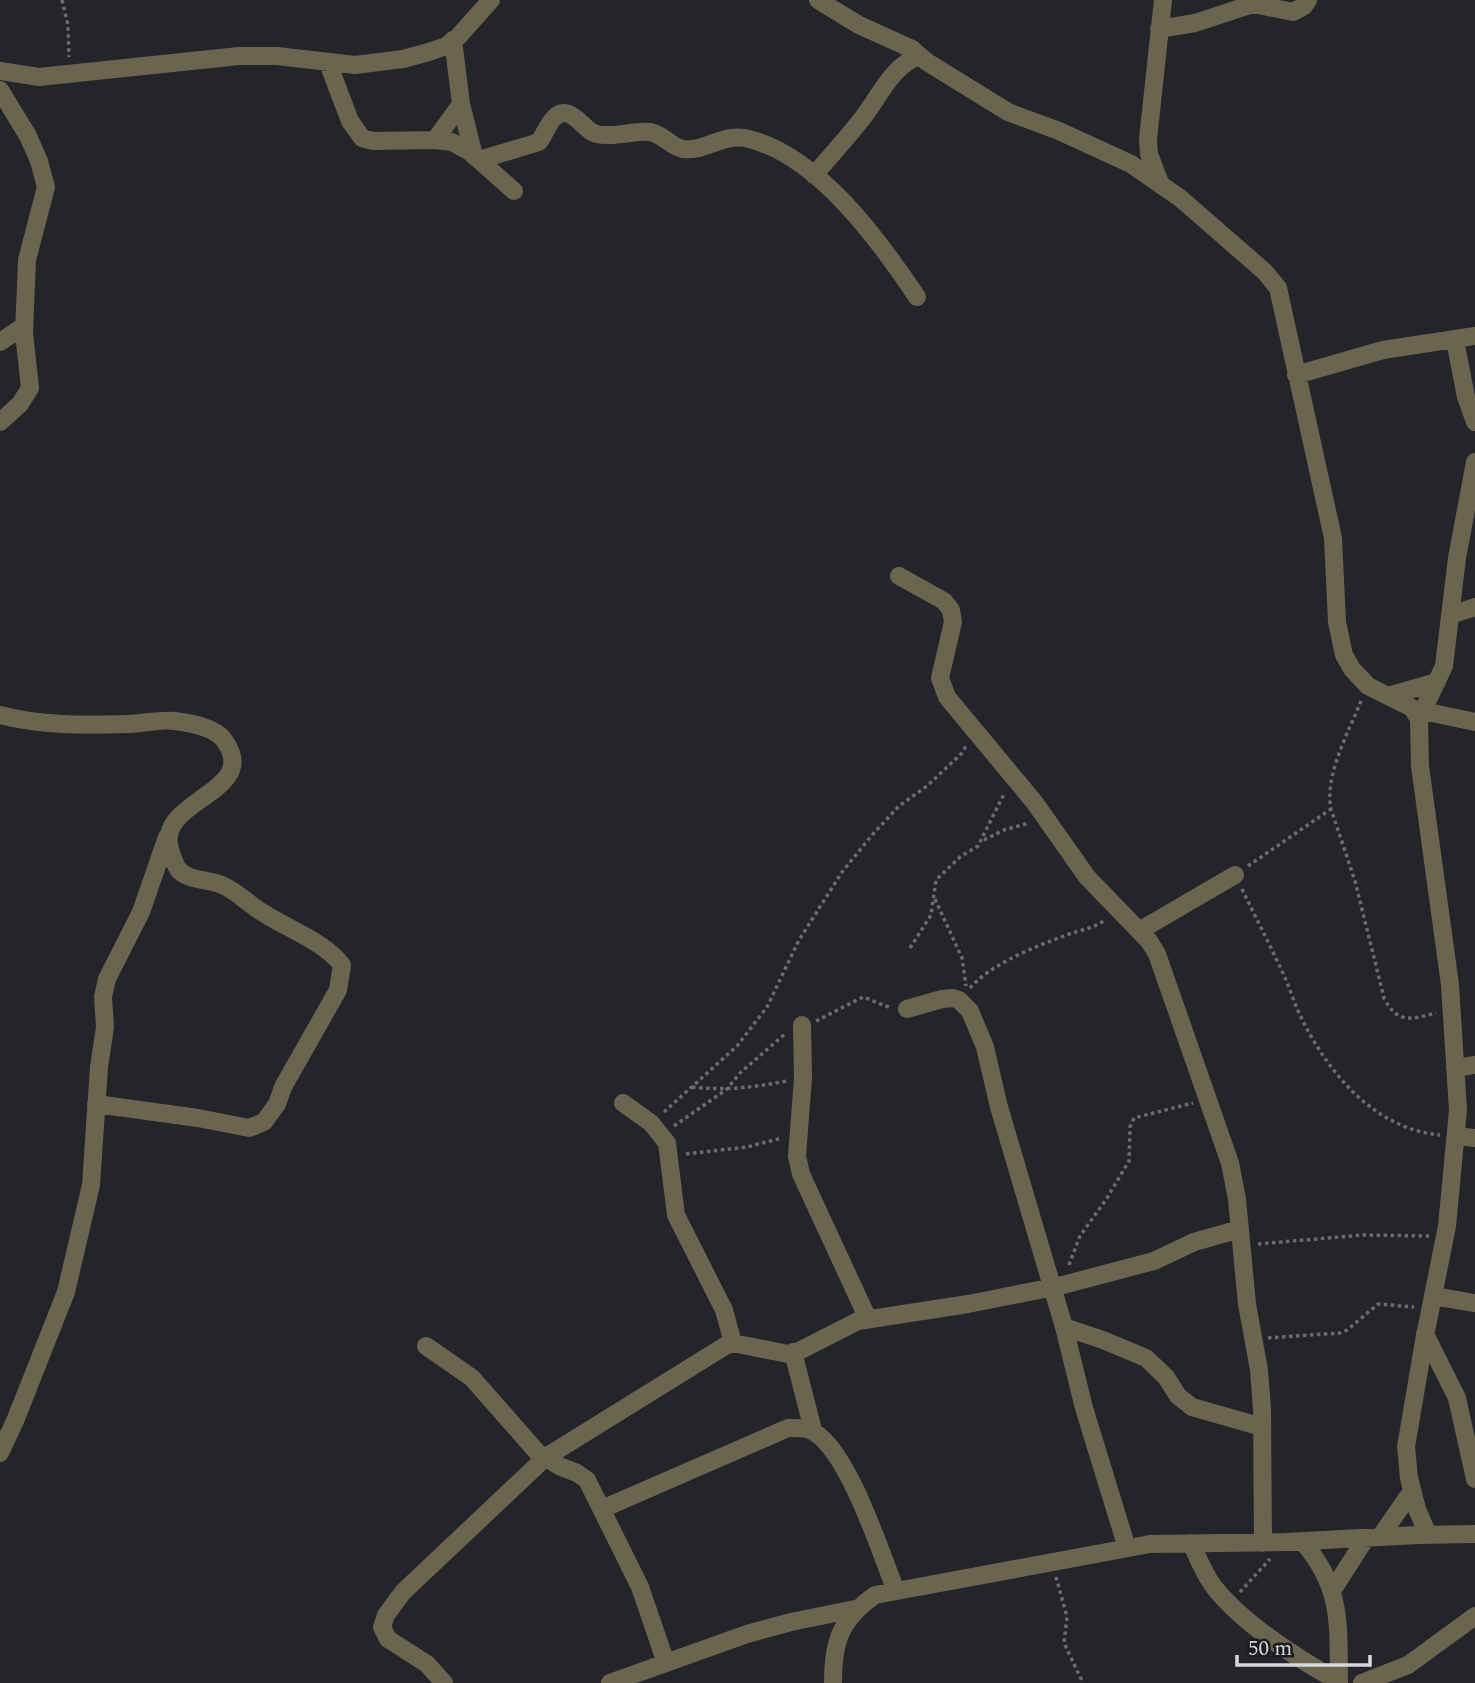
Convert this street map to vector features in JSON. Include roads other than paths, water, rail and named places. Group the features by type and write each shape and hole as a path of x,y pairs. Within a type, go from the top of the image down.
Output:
{"street":[{"path":"0,71 39,77 239,56 355,65 429,52 453,40 491,0"},
{"path":"818,0 859,25 912,49 1008,112 1131,164 1160,183 1255,263 1278,288 1333,538 1337,622 1344,656 1367,686 1421,715 1475,722"},
{"path":"1160,183 1149,154 1148,139 1163,0"},
{"path":"1159,29 1195,23 1253,4 1293,12 1304,6 1308,0"},
{"path":"453,40 461,104 476,158"},
{"path":"814,175 861,120 890,79 909,60 919,56"},
{"path":"328,63 350,121 362,138 382,142 452,142 476,158 514,191"},
{"path":"0,90 28,136 46,187 27,260 24,326 30,388 20,404 0,422"},
{"path":"435,140 461,104"},
{"path":"476,158 533,145 539,142 555,117 569,114 579,119 594,134 651,132 684,149 730,137 758,142 789,158 837,194 890,257 917,297"},
{"path":"0,342 24,326"},
{"path":"1296,375 1383,350 1475,336"},
{"path":"1455,340 1466,397 1475,422"},
{"path":"1428,1535 1412,1491 1406,1447 1445,1236 1458,1110 1452,1010 1420,766 1421,715 1444,666 1457,558 1475,462"},
{"path":"899,576 944,601 951,610 953,622 940,678 947,697 1048,822 1087,877 1149,941 1157,954 1230,1163 1247,1304 1255,1338 1262,1427 1264,1543"},
{"path":"1450,615 1475,607"},
{"path":"1388,696 1437,682"},
{"path":"0,715 18,720 98,724 172,720 218,734 232,759 229,775 222,785 178,818 170,828 141,912 107,979 103,997 105,1027 96,1104 91,1185 66,1292 0,1453"},
{"path":"96,1104 249,1128 264,1122 277,1104 283,1087 315,1033 341,979 342,965 330,953 262,913 221,884 180,872 167,837"},
{"path":"1139,931 1235,875"},
{"path":"907,1009 942,999 959,1000 970,1011 985,1047 999,1107 1055,1286 1084,1408 1127,1548"},
{"path":"802,1025 803,1078 797,1134 800,1174 868,1319"},
{"path":"1455,1068 1475,1065"},
{"path":"623,1103 656,1129 667,1143 676,1215 724,1310 733,1343"},
{"path":"1456,1136 1475,1138"},
{"path":"444,1683 427,1664 388,1639 382,1628 386,1615 403,1592 546,1457 725,1346 733,1343 793,1353 858,1321 968,1304 1055,1286 1154,1261 1194,1242 1241,1237"},
{"path":"1432,1302 1475,1303"},
{"path":"1064,1327 1146,1358 1166,1377 1178,1396 1192,1407 1262,1427"},
{"path":"1425,1334 1457,1398 1475,1479"},
{"path":"426,1346 472,1378 520,1433 546,1457 584,1477 640,1587 666,1663"},
{"path":"793,1353 813,1430 829,1445 846,1470 896,1591"},
{"path":"602,1509 778,1431 788,1428 813,1430"},
{"path":"1332,1591 1412,1491"},
{"path":"833,1683 833,1655 843,1628 855,1609 874,1595 1150,1544 1264,1543 1475,1534"},
{"path":"1325,1541 1325,1570 1336,1607 1339,1682"},
{"path":"1295,1542 1325,1570"},
{"path":"1191,1543 1214,1586 1229,1603 1273,1640 1339,1682"},
{"path":"610,1683 747,1634 855,1609"},
{"path":"818,1616 839,1638"},
{"path":"1363,1683 1408,1665 1475,1616"}]}
